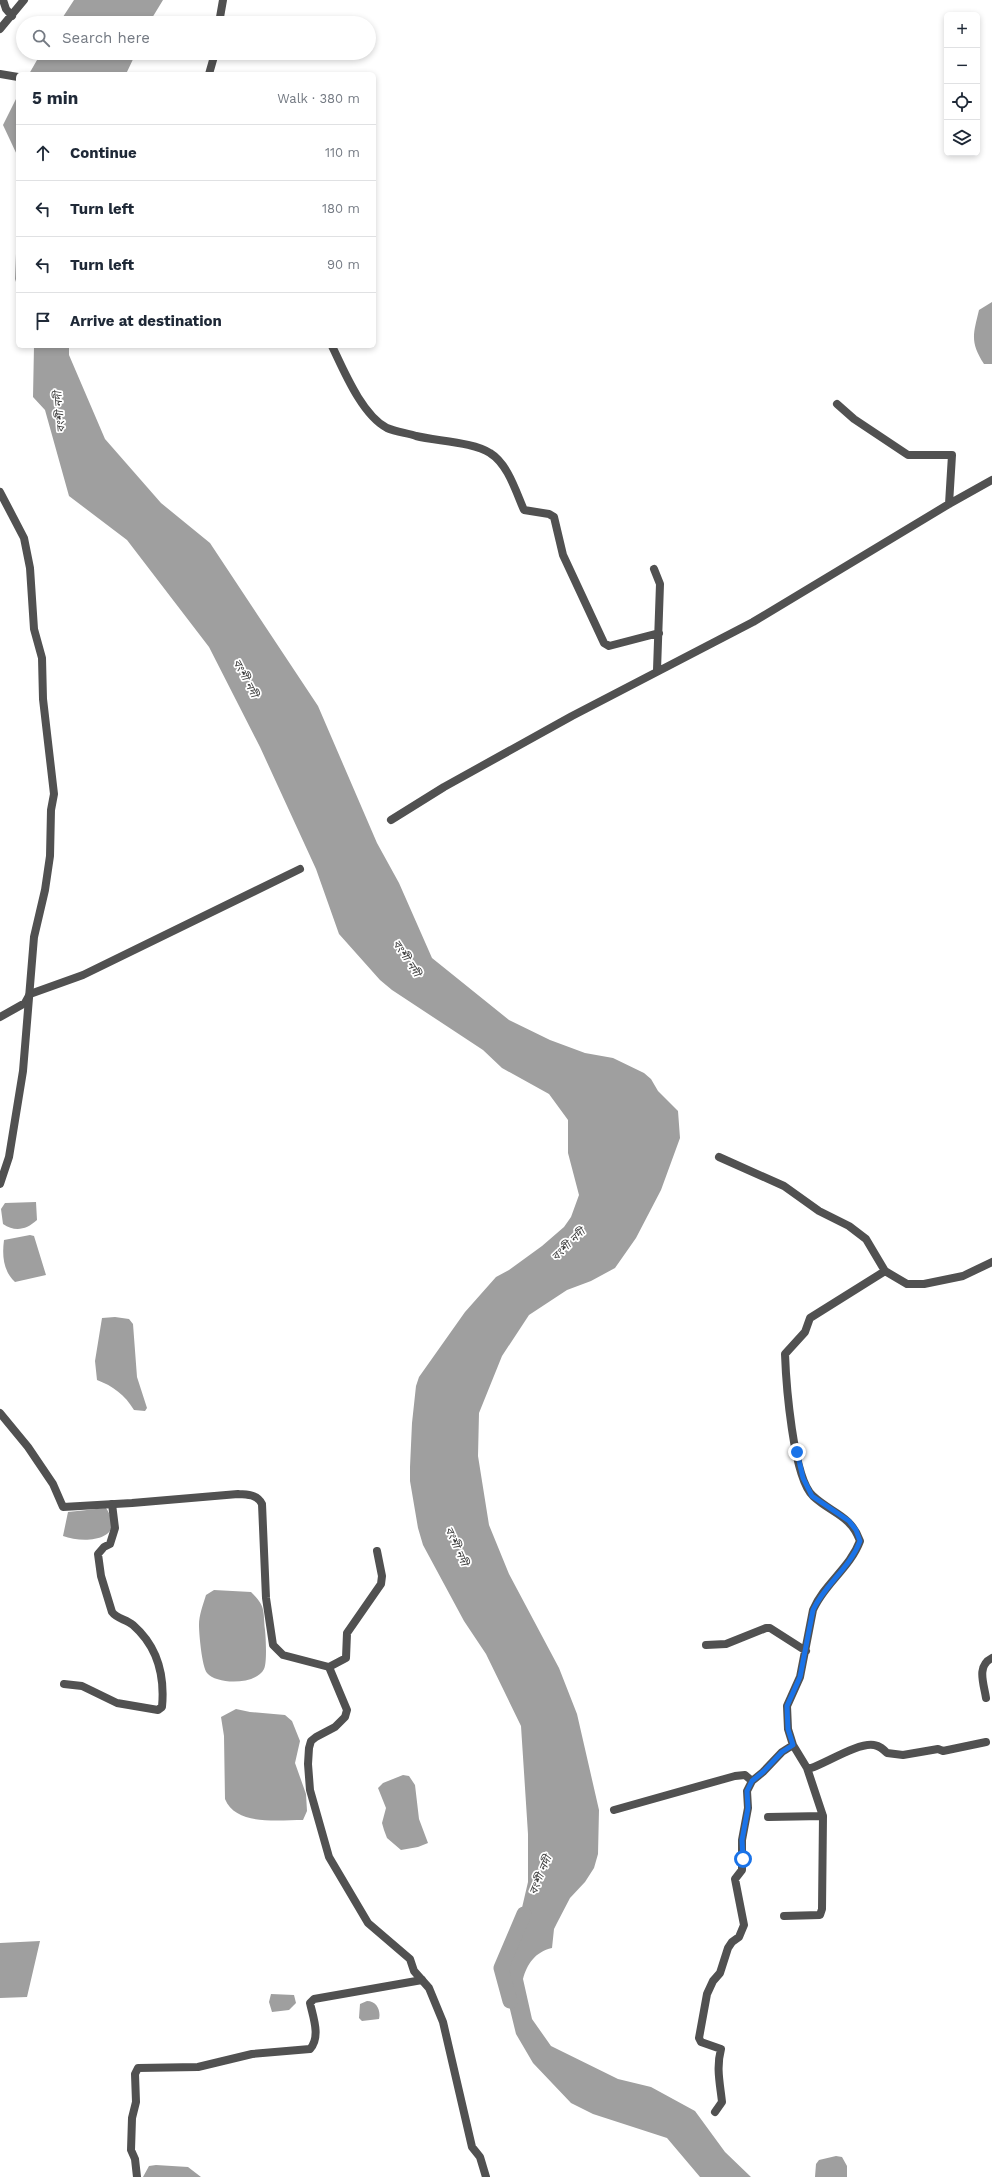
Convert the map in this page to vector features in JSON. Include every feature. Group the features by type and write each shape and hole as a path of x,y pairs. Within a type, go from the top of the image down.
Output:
{"street":[{"path":"3,0 6,9 12,16"},
{"path":"0,29 24,0"},
{"path":"220,16 223,0"},
{"path":"210,72 213,60"},
{"path":"0,74 16,77"},
{"path":"333,348 348,380 371,415 387,428 432,440 465,445 490,453 503,466 524,510 549,514 554,517 563,555 604,643 609,646 659,633"},
{"path":"837,404 854,419 908,455 952,455 949,504"},
{"path":"391,820 450,783 657,670 753,622 949,504 992,480"},
{"path":"0,492 24,538 30,568 34,629 42,658 43,699 54,788 53,805 51,810 50,856 45,890 34,937 23,1071 9,1157 0,1184"},
{"path":"654,569 660,584 657,670"},
{"path":"0,1017 25,1003 30,994 82,975 300,869"},
{"path":"719,1157 784,1186 819,1211 849,1226 866,1239 885,1271 907,1284 924,1284 963,1276 992,1262"},
{"path":"784,1916 820,1915 822,1909 823,1816 807,1768 793,1745 788,1729 787,1706 800,1677 813,1610 818,1600 856,1552 860,1541 856,1530 849,1521 812,1496 803,1478 792,1426 785,1354 805,1332 810,1318 885,1271"},
{"path":"0,1413 28,1448 53,1484 62,1507 238,1494 252,1495 259,1499 262,1504 266,1598 273,1645 283,1655 329,1667 346,1658 347,1633 380,1584 382,1576 377,1551"},
{"path":"64,1684 82,1686 117,1703 158,1710 162,1707 161,1672 154,1650 132,1625 115,1616 112,1612 101,1576 98,1554 104,1547 110,1544 115,1528 112,1504"},
{"path":"706,1645 726,1644 766,1628 770,1628 806,1651"},
{"path":"986,1698 982,1668 986,1661 992,1658"},
{"path":"329,1667 347,1710 345,1717 335,1727 311,1741 308,1764 310,1790 329,1858 368,1923 410,1959 414,1971 429,1988 443,2022 472,2148 480,2157 486,2177"},
{"path":"807,1768 811,1768 856,1749 872,1744 881,1747 887,1753 903,1755 938,1749 944,1751 986,1742"},
{"path":"715,2112 722,2102 719,2088 720,2078 717,2070 721,2049 701,2042 699,2038 707,1994 713,1981 720,1973 728,1948 732,1942 739,1937 744,1925 735,1879 742,1870 747,1791 752,1781 782,1752 793,1745"},
{"path":"614,1810 735,1776 745,1775 752,1781"},
{"path":"768,1817 823,1816"},
{"path":"137,2177 135,2159 131,2150 131,2129 136,2102 135,2074 138,2068 198,2067 252,2054 310,2048 314,2044 316,2036 310,2003 314,1999 422,1980"}],"water":[{"path":"74,0 163,0 153,16 64,16"},
{"path":"37,60 133,60 127,72 30,72"},
{"path":"16,99 16,153 3,125"},
{"path":"16,254 16,282 15,279"},
{"path":"992,302 992,364 984,364 976,350 974,332 979,310"},
{"path":"34,348 69,348 69,355 105,439 161,503 210,543 318,706 377,843 399,883 432,958 509,1020 550,1040 585,1053 613,1058 644,1073 651,1079 658,1091 678,1111 680,1138 661,1190 636,1238 615,1268 591,1281 567,1290 529,1315 502,1356 479,1413 478,1456 489,1525 509,1574 559,1668 577,1714 599,1810 598,1854 594,1868 585,1882 570,1898 554,1929 552,1948 541,1952 533,1959 527,1968 523,1979 532,2019 551,2046 618,2079 651,2087 695,2111 725,2152 751,2177 700,2177 667,2138 593,2114 571,2103 533,2063 516,2034 504,1985 528,1882 528,1834 521,1726 486,1654 464,1621 423,1545 418,1528 410,1481 410,1467 412,1423 416,1386 419,1377 465,1312 496,1277 509,1270 542,1246 564,1227 571,1217 579,1195 568,1153 568,1120 549,1094 502,1068 483,1050 392,990 380,980 339,934 316,869 260,747 209,647 127,540 69,496 45,410 33,397"},
{"path":"36,1202 37,1220 29,1226 16,1229 7,1227 3,1224 1,1209 5,1203"},
{"path":"30,1235 34,1236 46,1275 15,1282 8,1273 4,1262 4,1240"},
{"path":"115,1317 129,1319 133,1324 137,1377 147,1408 145,1411 134,1410 127,1400 118,1392 97,1380 95,1361 102,1318"},
{"path":"106,1508 111,1519 112,1527 108,1533 101,1537 82,1540 63,1536 68,1512"},
{"path":"214,1590 251,1592 259,1601 263,1609 266,1662 264,1669 260,1674 253,1678 236,1682 219,1680 212,1677 205,1670 201,1650 199,1621 206,1595"},
{"path":"236,1709 250,1712 285,1715 292,1721 300,1741 295,1763 306,1794 307,1811 303,1820 259,1820 238,1814 230,1808 225,1799 224,1736 221,1717"},
{"path":"403,1775 409,1776 415,1785 419,1819 428,1843 418,1847 401,1850 387,1838 384,1830 382,1823 386,1808 378,1788 383,1783"},
{"path":"40,1941 27,1997 0,1998 0,1943"},
{"path":"271,1994 294,1995 296,2003 289,2010 272,2012 269,2002"},
{"path":"370,2001 378,2007 379,2019 362,2021 359,2018 360,2004"},
{"path":"836,2156 842,2157 847,2166 847,2177 815,2177 816,2164 819,2160"},
{"path":"149,2166 188,2167 201,2177 143,2177"}],"waterway":[{"name":"বংশী নদী","path":"510,2001 501,1968 524,1914"}],"route":[{"path":"743,1859 742,1840 748,1808 747,1791 752,1781 782,1752 793,1745 788,1729 787,1706 800,1677 813,1610 818,1600 856,1552 860,1541 856,1530 849,1521 812,1496 803,1478 797,1452"}]}
